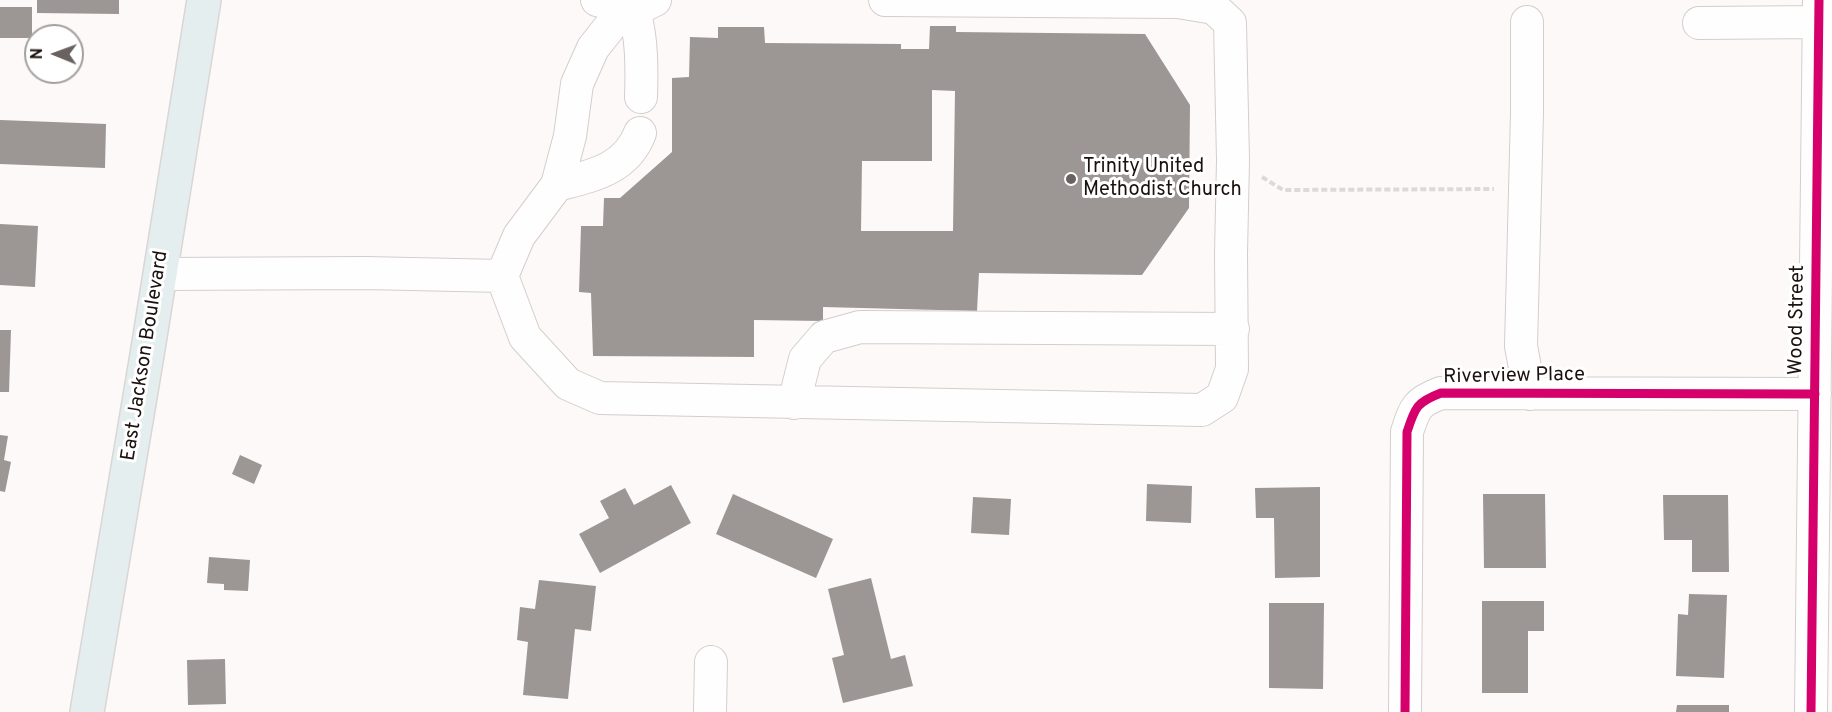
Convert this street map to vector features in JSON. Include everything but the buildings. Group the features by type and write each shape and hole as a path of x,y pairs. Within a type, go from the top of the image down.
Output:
{"main road":[{"name":"East Jackson Boulevard","path":"87,712 204,0"}],"street":[{"path":"597,0 644,5"},
{"path":"644,5 616,19 592,48 577,84 570,136 557,185 519,236 502,276 525,337 568,384 600,398 795,403 1202,410 1222,397 1232,369 1233,329 1230,23 1214,8 1178,2 885,0"},
{"path":"641,97 642,66 639,30 644,5"},
{"path":"1699,23 1819,11"},
{"name":"Wood Street","path":"1811,712 1822,634 1823,491 1815,394 1819,11"},
{"path":"1527,22 1521,346 1530,394"},
{"path":"557,185 597,174 622,161 636,144 640,133"},
{"path":"160,274 366,273 502,276"},
{"path":"795,403 805,359 824,337 860,327 1233,329"},
{"name":"Riverview Place","path":"1405,712 1407,432 1412,415 1423,400 1441,393 1815,394"},
{"path":"710,712 711,662"}],"path":[{"path":"1233,160 1283,190 1525,189"}],"cycle path":[{"path":"1811,712 1819,0"},
{"path":"1405,712 1407,432 1418,406 1427,399 1441,393 1815,394"}],"place":[{"name":"Trinity United Methodist Church","path":"1071,179"}]}
